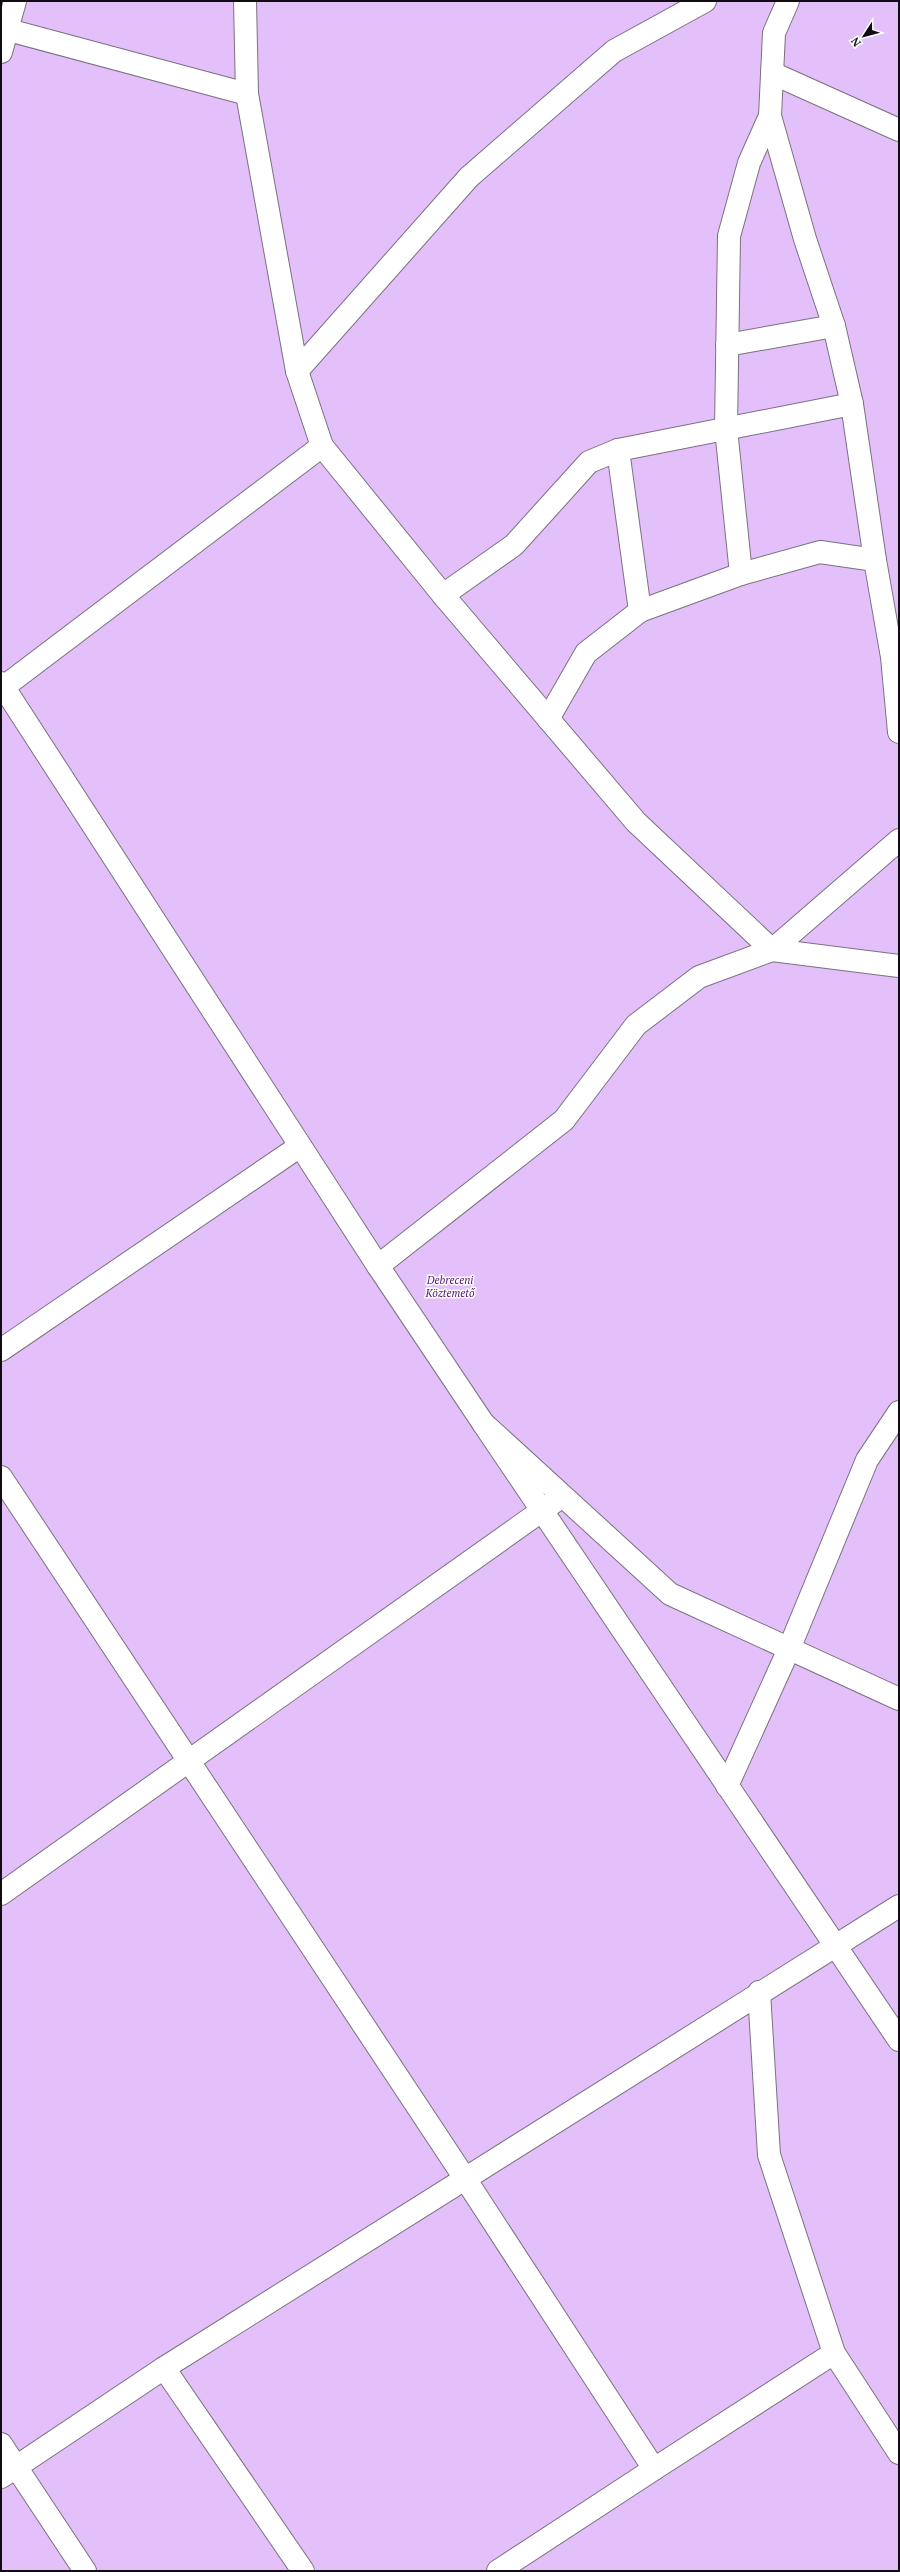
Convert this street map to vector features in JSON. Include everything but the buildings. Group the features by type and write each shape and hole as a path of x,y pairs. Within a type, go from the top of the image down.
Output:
{"lane":[{"path":"1,52 4,29 14,1"},
{"path":"245,1 246,94 297,371 322,446 444,596 636,822 772,950 899,966"},
{"path":"297,371 469,177 614,51 705,1"},
{"path":"788,1 774,33 770,116 805,239 834,326 852,404 875,560 892,657 899,732"},
{"path":"4,29 246,94"},
{"path":"772,73 899,130"},
{"path":"741,574 726,429 729,236 748,163 770,116"},
{"path":"727,345 834,326"},
{"path":"444,596 514,545 588,462 618,450 852,404"},
{"path":"322,446 2,687 378,1266 899,2040"},
{"path":"618,450 640,612"},
{"path":"548,719 586,653 640,612 741,574 820,552 875,560"},
{"path":"378,1266 564,1120 636,1025 699,977 772,950 899,840"},
{"path":"1,1350 300,1146"},
{"path":"727,1786 789,1649 867,1460 899,1412"},
{"path":"483,1423 670,1594 899,1699"},
{"path":"1,1477 466,2180 654,2469"},
{"path":"1,1894 563,1496"},
{"path":"8,2472 164,2368 466,2180 759,1992 836,1947 899,1906"},
{"path":"759,1992 769,2155 834,2353 899,2453"},
{"path":"498,2571 834,2353"},
{"path":"164,2368 303,2571"},
{"path":"1,2444 8,2472 85,2571"}],"green space":[{"name":"Debreceni Köztemető","path":"1,1 899,1 899,2571 1,2571"}]}
